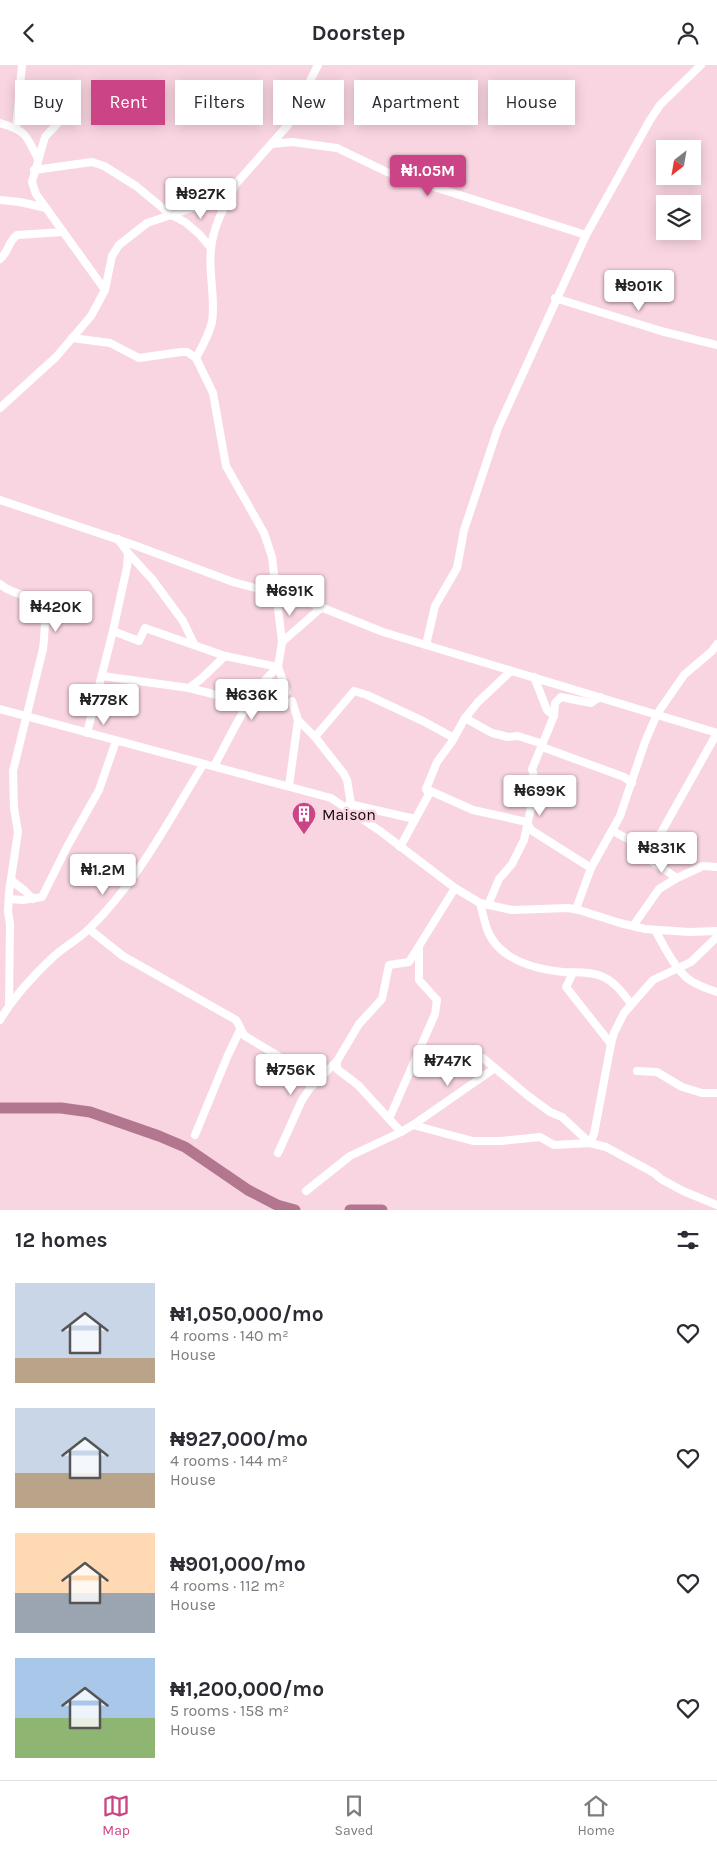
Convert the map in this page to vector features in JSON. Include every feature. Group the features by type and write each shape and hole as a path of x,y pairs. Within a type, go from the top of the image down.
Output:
{"street":[{"path":"16,128 22,65"},
{"path":"196,358 206,340 212,321 211,248 219,218 234,186 288,125 318,65"},
{"path":"426,645 434,605 457,568 464,530 498,428 555,299 630,152 660,105 701,65"},
{"path":"0,123 20,130 27,137 38,159"},
{"path":"56,125 45,137 32,181 36,194 105,290"},
{"path":"272,144 292,142 337,148 387,172 586,235"},
{"path":"34,170 92,162 104,166 136,186 172,215 192,227 211,248"},
{"path":"0,408 56,357 91,316 105,290 112,256 119,245 147,223 210,202 234,186"},
{"path":"0,200 46,208"},
{"path":"0,259 5,255 12,239 17,235 63,232"},
{"path":"555,299 661,331 717,345"},
{"path":"72,339 110,343 138,358 181,352 187,352 196,358 212,393 226,466 264,533 272,557 282,642 278,667 287,691"},
{"path":"0,500 118,539 233,582 308,602 383,633 717,733 662,831 648,850 650,860 677,878"},
{"path":"118,539 152,579 183,621 194,644"},
{"path":"88,733 113,631 127,567 128,553"},
{"path":"0,584 16,593 40,600 48,605 45,617 43,649 13,771 14,807 18,832 8,912 10,924 9,1005"},
{"path":"282,642 322,607"},
{"path":"113,631 140,641 145,628 225,655 278,667"},
{"path":"576,909 592,868 613,831 656,714 684,675 712,651 717,644"},
{"path":"189,688 225,655"},
{"path":"214,766 249,703 266,678 278,667"},
{"path":"426,789 438,762 465,718 478,702 511,671"},
{"path":"102,676 189,688 249,703"},
{"path":"534,677 547,710 554,716"},
{"path":"315,737 352,693 356,691 423,721 454,738"},
{"path":"488,905 499,879 512,863 524,840 536,784 532,769 554,716 556,703 561,697 591,703 600,697"},
{"path":"292,701 298,719 344,774 352,804"},
{"path":"0,709 203,765 214,766 289,786 337,801 415,819"},
{"path":"465,718 492,733 508,737 518,735 624,777 632,783"},
{"path":"289,786 298,719"},
{"path":"9,899 42,897 68,845 99,790 116,741"},
{"path":"0,1020 9,1005 52,958 90,929 128,884 203,765"},
{"path":"426,789 473,810 527,822"},
{"path":"400,847 429,794 426,789"},
{"path":"337,801 455,888 480,903 512,910 576,909 633,926 655,930 717,931"},
{"path":"527,822 531,830 592,868"},
{"path":"613,831 648,850"},
{"path":"633,926 660,889 702,866 717,867"},
{"path":"11,880 33,899"},
{"path":"278,1153 302,1100 313,1085 337,1061 359,1024 382,999 389,965 409,962 455,888"},
{"path":"480,903 487,931 502,951 526,964 546,970 590,973 602,976 619,988 631,1004"},
{"path":"90,929 123,956 236,1020 239,1024 240,1030 196,1135"},
{"path":"655,930 688,979 702,987 717,992"},
{"path":"590,1143 594,1134 611,1043 624,1013 653,980 692,962 717,937"},
{"path":"389,1119 435,1014 437,1000 419,980 419,945"},
{"path":"572,973 566,987 611,1043"},
{"path":"240,1030 246,1036 293,1065 313,1085"},
{"path":"484,1058 527,1095 550,1112 562,1117 590,1143"},
{"path":"337,1061 337,1069 358,1085 401,1132"},
{"path":"306,1191 350,1156 413,1125 496,1068"},
{"path":"637,1071 657,1072 682,1087 702,1093 717,1093"},
{"path":"413,1125 473,1141 501,1141 540,1137 554,1145 590,1143 606,1147 654,1173 682,1191 717,1205"}],"waterway":[{"path":"0,1108 61,1108 90,1112 185,1147 248,1190 277,1205 295,1210"},
{"path":"350,1210 382,1210"}],"place":[{"name":"Maison","path":"304,835"}]}
